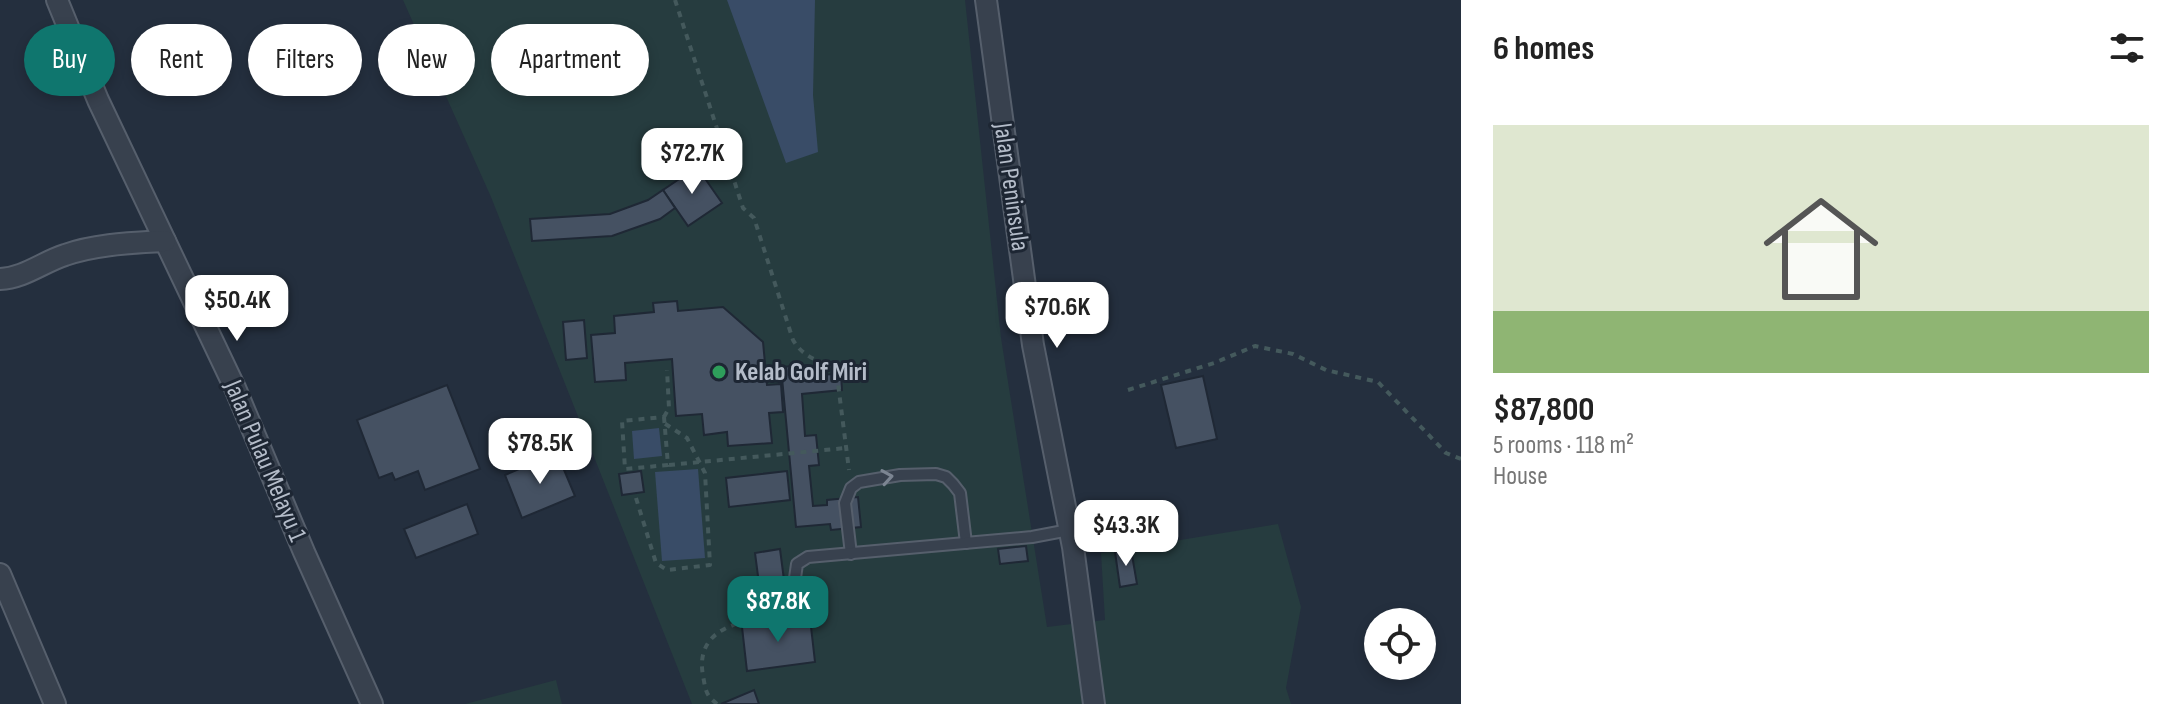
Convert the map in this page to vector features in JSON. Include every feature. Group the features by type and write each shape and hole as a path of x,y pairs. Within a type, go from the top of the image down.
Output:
{"street":[{"name":"Jalan Pulau Melayu 1","path":"57,0 98,100 235,388 372,704"},
{"name":"Jalan Peninsula","path":"986,0 1033,345 1069,530 1094,704"},
{"path":"0,279 12,278 65,255 124,243 165,241"},
{"path":"0,574 55,704"}],"lane":[{"path":"851,554 845,503 851,488 859,482 900,475 936,474 946,477 960,493 966,543"},
{"path":"798,611 797,564 808,557 1032,537 1069,530"}],"path":[{"path":"675,0 743,208 754,218 793,340 799,350 810,358 836,368 851,488"},
{"path":"1128,390 1214,363 1255,346 1293,354 1326,370 1378,382 1446,453 1461,459"},
{"path":"667,370 669,408 664,420 668,465"},
{"path":"636,498 656,563 667,570 710,565 705,473 700,462 687,438 664,420 622,421 625,469 700,462 846,448"},
{"path":"717,704 707,695 700,660 707,644 737,623 798,611"}],"green space":[{"path":"403,0 965,0 1001,338 1047,627 1105,620 1101,553 1278,524 1301,607 1286,688 1291,704 692,704 491,197 446,96 475,96 475,24 414,24"},
{"path":"556,680 562,704 465,704"}],"water":[{"path":"727,0 815,0 813,95 818,152 786,163"},
{"path":"659,428 662,456 634,459 632,431"},
{"path":"698,469 705,558 662,561 655,472"}],"building":[{"path":"697,167 722,203 688,226 663,190"},
{"path":"663,190 675,208 660,219 612,236 532,241 530,219 610,214 648,200"},
{"name":"Kelab Golf Miri","path":"677,301 678,311 723,307 763,342 767,385 781,384 783,412 769,413 772,443 728,446 727,432 704,435 702,414 676,416 672,359 625,363 626,380 595,382 591,335 615,333 614,316 654,312 653,303"},
{"path":"584,320 587,358 566,360 563,322"},
{"path":"807,365 809,375 841,374 842,390 802,394 805,436 816,435 819,465 809,466 813,506 827,505 827,500 858,497 861,527 831,530 830,524 796,527 781,367"},
{"path":"1203,376 1217,439 1176,448 1161,385"},
{"path":"447,385 480,469 425,490 418,471 395,480 392,473 379,478 357,420"},
{"path":"557,453 575,496 522,518 505,475"},
{"path":"641,471 644,492 622,495 619,474"},
{"path":"787,471 790,500 729,507 726,478"},
{"path":"467,504 478,534 416,558 404,529"},
{"path":"1026,546 1028,561 1000,564 998,549"},
{"path":"780,549 787,603 762,607 755,553"},
{"path":"1131,549 1137,584 1120,587 1115,552"},
{"path":"810,618 815,662 747,671 742,627"},
{"path":"754,690 759,704 721,704"}],"place":[{"name":"Kelab Golf Miri","path":"719,372"}]}
